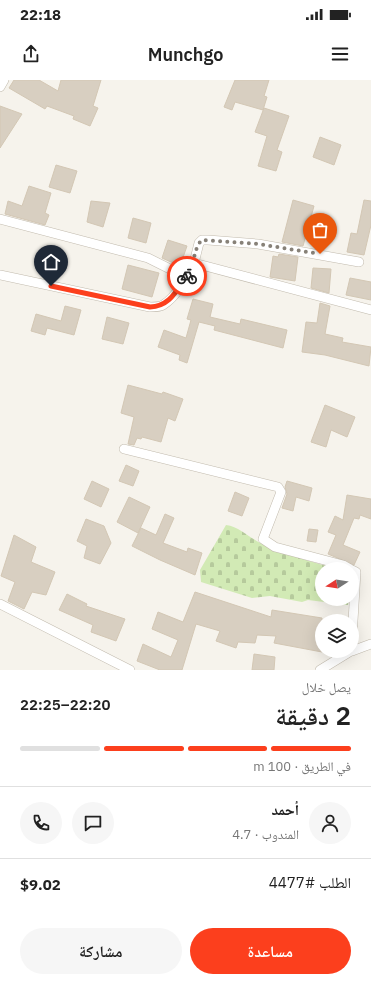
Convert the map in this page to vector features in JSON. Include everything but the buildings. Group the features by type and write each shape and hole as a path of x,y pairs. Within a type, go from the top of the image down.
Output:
{"street":[{"path":"0,87 4,80"},
{"path":"0,218 148,258 174,272 179,286"},
{"path":"0,276 150,307 162,306 170,299 190,273 199,243 202,240 258,244 359,262"},
{"path":"194,263 320,295 371,310"},
{"path":"124,448 278,487 281,492 263,539 275,547 332,562"},
{"path":"0,604 130,670"},
{"path":"359,648 371,644"},
{"path":"320,670 340,658"}],"green space":[{"path":"226,525 231,526 260,543 315,562 315,601 308,600 302,602 270,596 252,598 201,582 200,570"}],"way so far":[{"path":"187,276 190,273 194,263 199,243 202,240 258,244 320,254"}],"route":[{"path":"51,286 150,307 162,306 170,299 187,276"}]}
